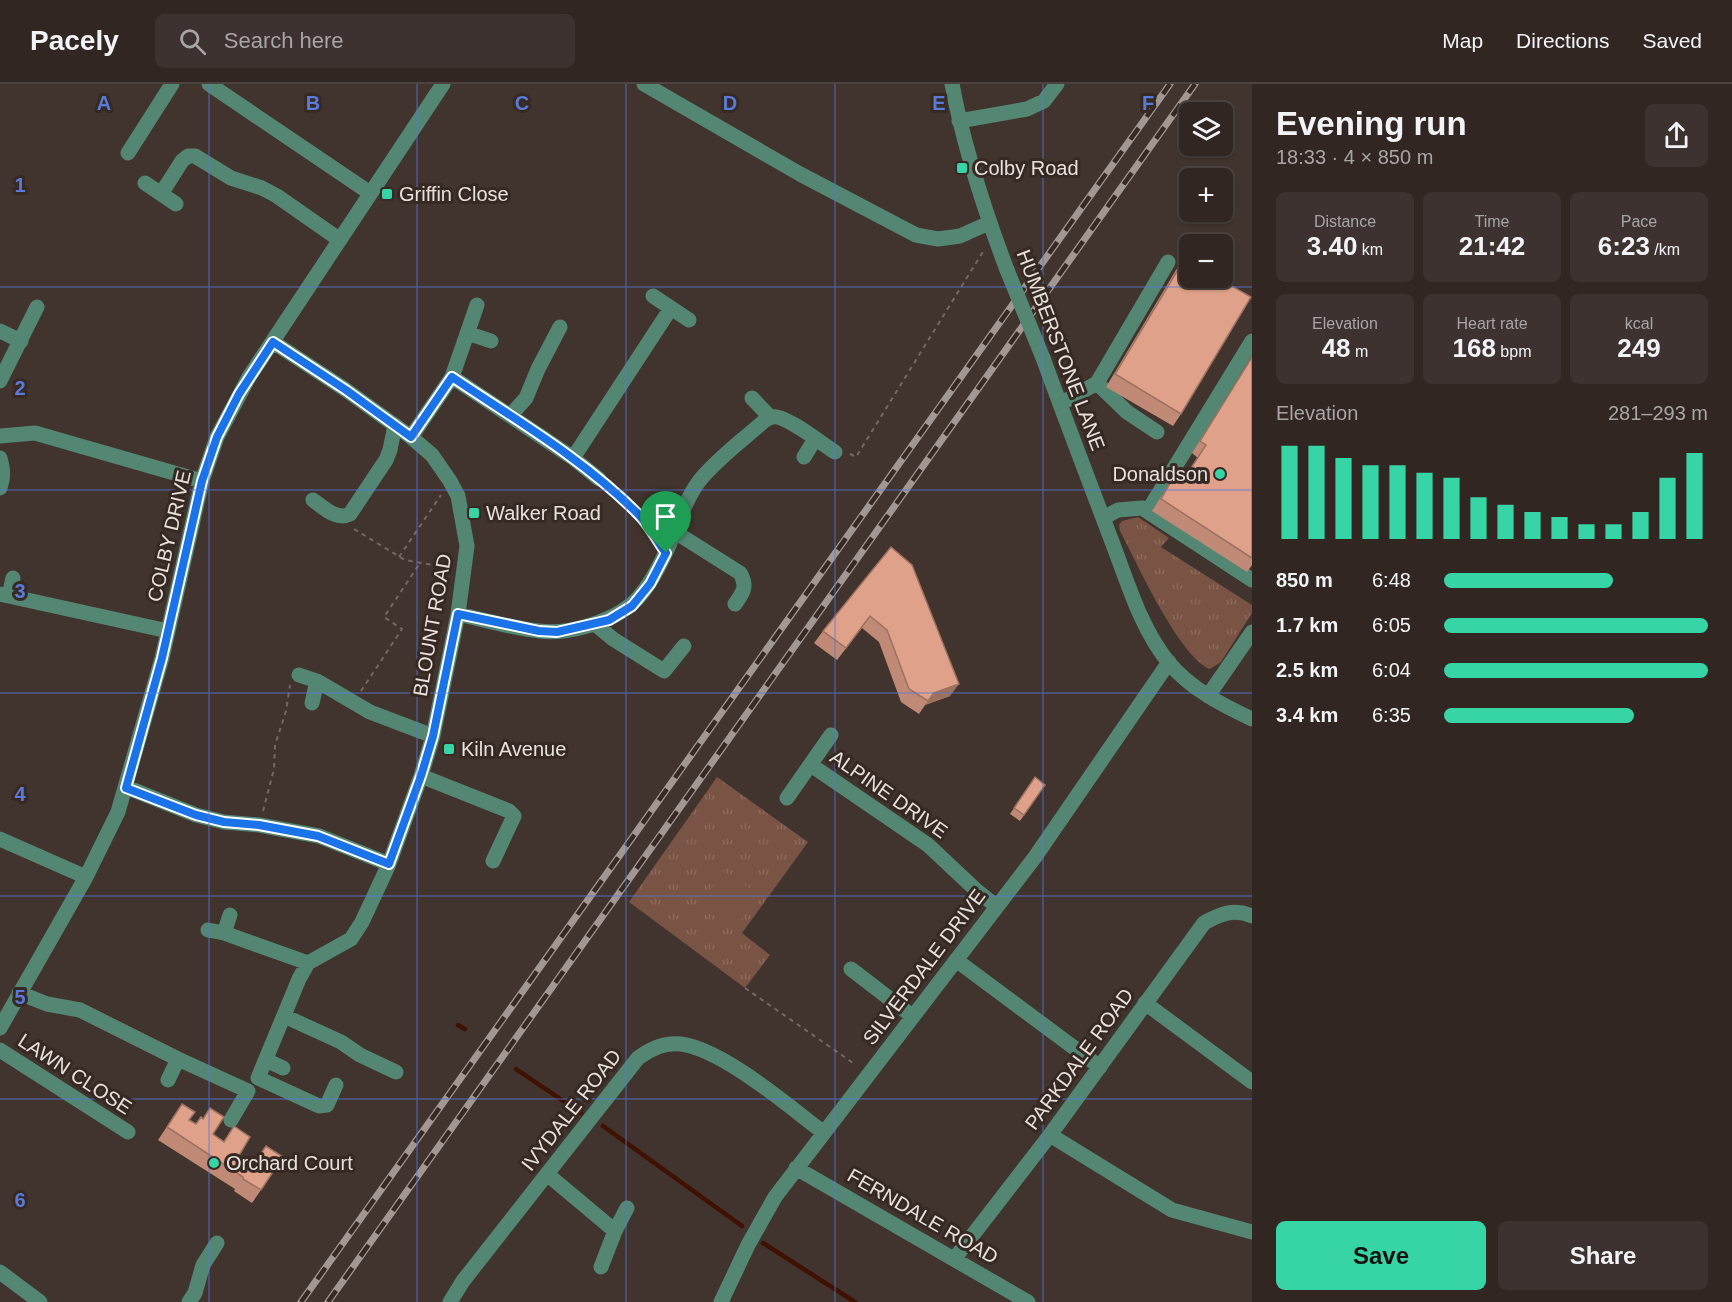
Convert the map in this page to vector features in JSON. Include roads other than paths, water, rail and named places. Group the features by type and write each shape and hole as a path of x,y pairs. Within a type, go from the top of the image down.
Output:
{"street":[{"path":"128,153 172,84"},
{"path":"209,84 370,193"},
{"name":"COLBY DRIVE","path":"0,1028 86,877 118,812 168,631 202,481 217,437 239,394 443,84"},
{"path":"644,84 800,174 916,235 938,239 992,229"},
{"name":"HUMBERSTONE LANE","path":"952,84 958,121 992,229 1138,610 1151,638 1168,662 1180,674 1208,696 1252,719"},
{"path":"958,121 1027,109 1044,101 1057,84"},
{"path":"160,194 182,161 188,156 195,156 231,178 262,188 277,196 340,240"},
{"path":"144,183 176,204"},
{"path":"1060,404 1097,383 1168,262"},
{"path":"653,296 688,320"},
{"path":"411,437 452,377 477,305"},
{"path":"0,381 37,307"},
{"path":"573,458 670,308"},
{"path":"510,416 526,398 560,327"},
{"path":"0,331 21,340"},
{"path":"467,333 491,341"},
{"path":"1148,511 1252,341"},
{"name":"BLOUNT ROAD","path":"273,342 346,390 432,455 458,496 467,546 458,614 433,736 389,864 362,922 351,939 308,963"},
{"path":"452,377 573,458 599,479"},
{"path":"1097,383 1127,412 1157,432"},
{"path":"752,398 770,417"},
{"path":"458,614 539,631 557,632 609,620 632,606 650,584 666,553 687,501 700,481 717,462 770,417 789,422 835,452"},
{"path":"313,500 337,516 350,514 386,460 395,425"},
{"path":"0,436 35,433 202,481"},
{"path":"804,457 815,439"},
{"path":"0,458 3,467 0,488"},
{"path":"1103,518 1118,510 1142,508 1252,580"},
{"path":"675,532 740,573 744,580 744,590 735,604"},
{"path":"13,578 5,595 168,631"},
{"path":"595,624 613,639 664,671 684,646"},
{"path":"1208,696 1252,632"},
{"name":"SILVERDALE DRIVE","path":"721,1302 748,1245 775,1197 1068,811 1168,662"},
{"path":"299,675 317,681 370,712 394,723 433,736"},
{"path":"312,703 317,681"},
{"path":"787,798 831,735"},
{"name":"ALPINE DRIVE","path":"811,765 928,845 996,906"},
{"path":"421,776 509,811 514,816 493,861"},
{"path":"126,788 196,815 224,822 259,825 318,836 389,864"},
{"path":"0,839 86,877"},
{"name":"PARKDALE ROAD","path":"955,1258 1050,1135 1204,923 1233,911 1252,916"},
{"path":"224,933 230,915"},
{"path":"208,930 224,933 308,963 258,1078 319,1106 327,1105 336,1085"},
{"path":"956,960 1100,1067"},
{"path":"851,969 912,1016"},
{"path":"19,993 47,1004 80,1010 248,1091 231,1120"},
{"path":"1145,1002 1252,1082"},
{"path":"284,1016 341,1041 360,1055 396,1071"},
{"name":"IVYDALE ROAD","path":"450,1302 463,1281 638,1058 650,1049 666,1044 682,1044 714,1056 753,1080 823,1132"},
{"name":"LAWN CLOSE","path":"0,1050 128,1132"},
{"path":"168,1080 178,1059"},
{"path":"266,1060 283,1068"},
{"path":"1050,1135 1172,1210 1252,1232"},
{"name":"FERNDALE ROAD","path":"796,1168 1028,1302"},
{"path":"547,1174 615,1231"},
{"path":"601,1267 627,1208"},
{"path":"189,1302 195,1293 203,1265 217,1243"},
{"path":"0,1272 40,1302"}],"waterway":[{"path":"458,1025 465,1029"},
{"path":"516,1069 581,1113"},
{"path":"603,1126 742,1226"},
{"path":"763,1243 855,1302"}],"railway":[{"path":"301,1302 1170,84"},
{"path":"328,1302 1195,84"}],"place":[{"name":"Colby Road","path":"962,168"},
{"name":"Griffin Close","path":"387,194"},
{"name":"Donaldson","path":"1220,474"},
{"name":"Walker Road","path":"474,513"},
{"name":"Kiln Avenue","path":"449,749"},
{"name":"Orchard Court","path":"214,1163"}]}
